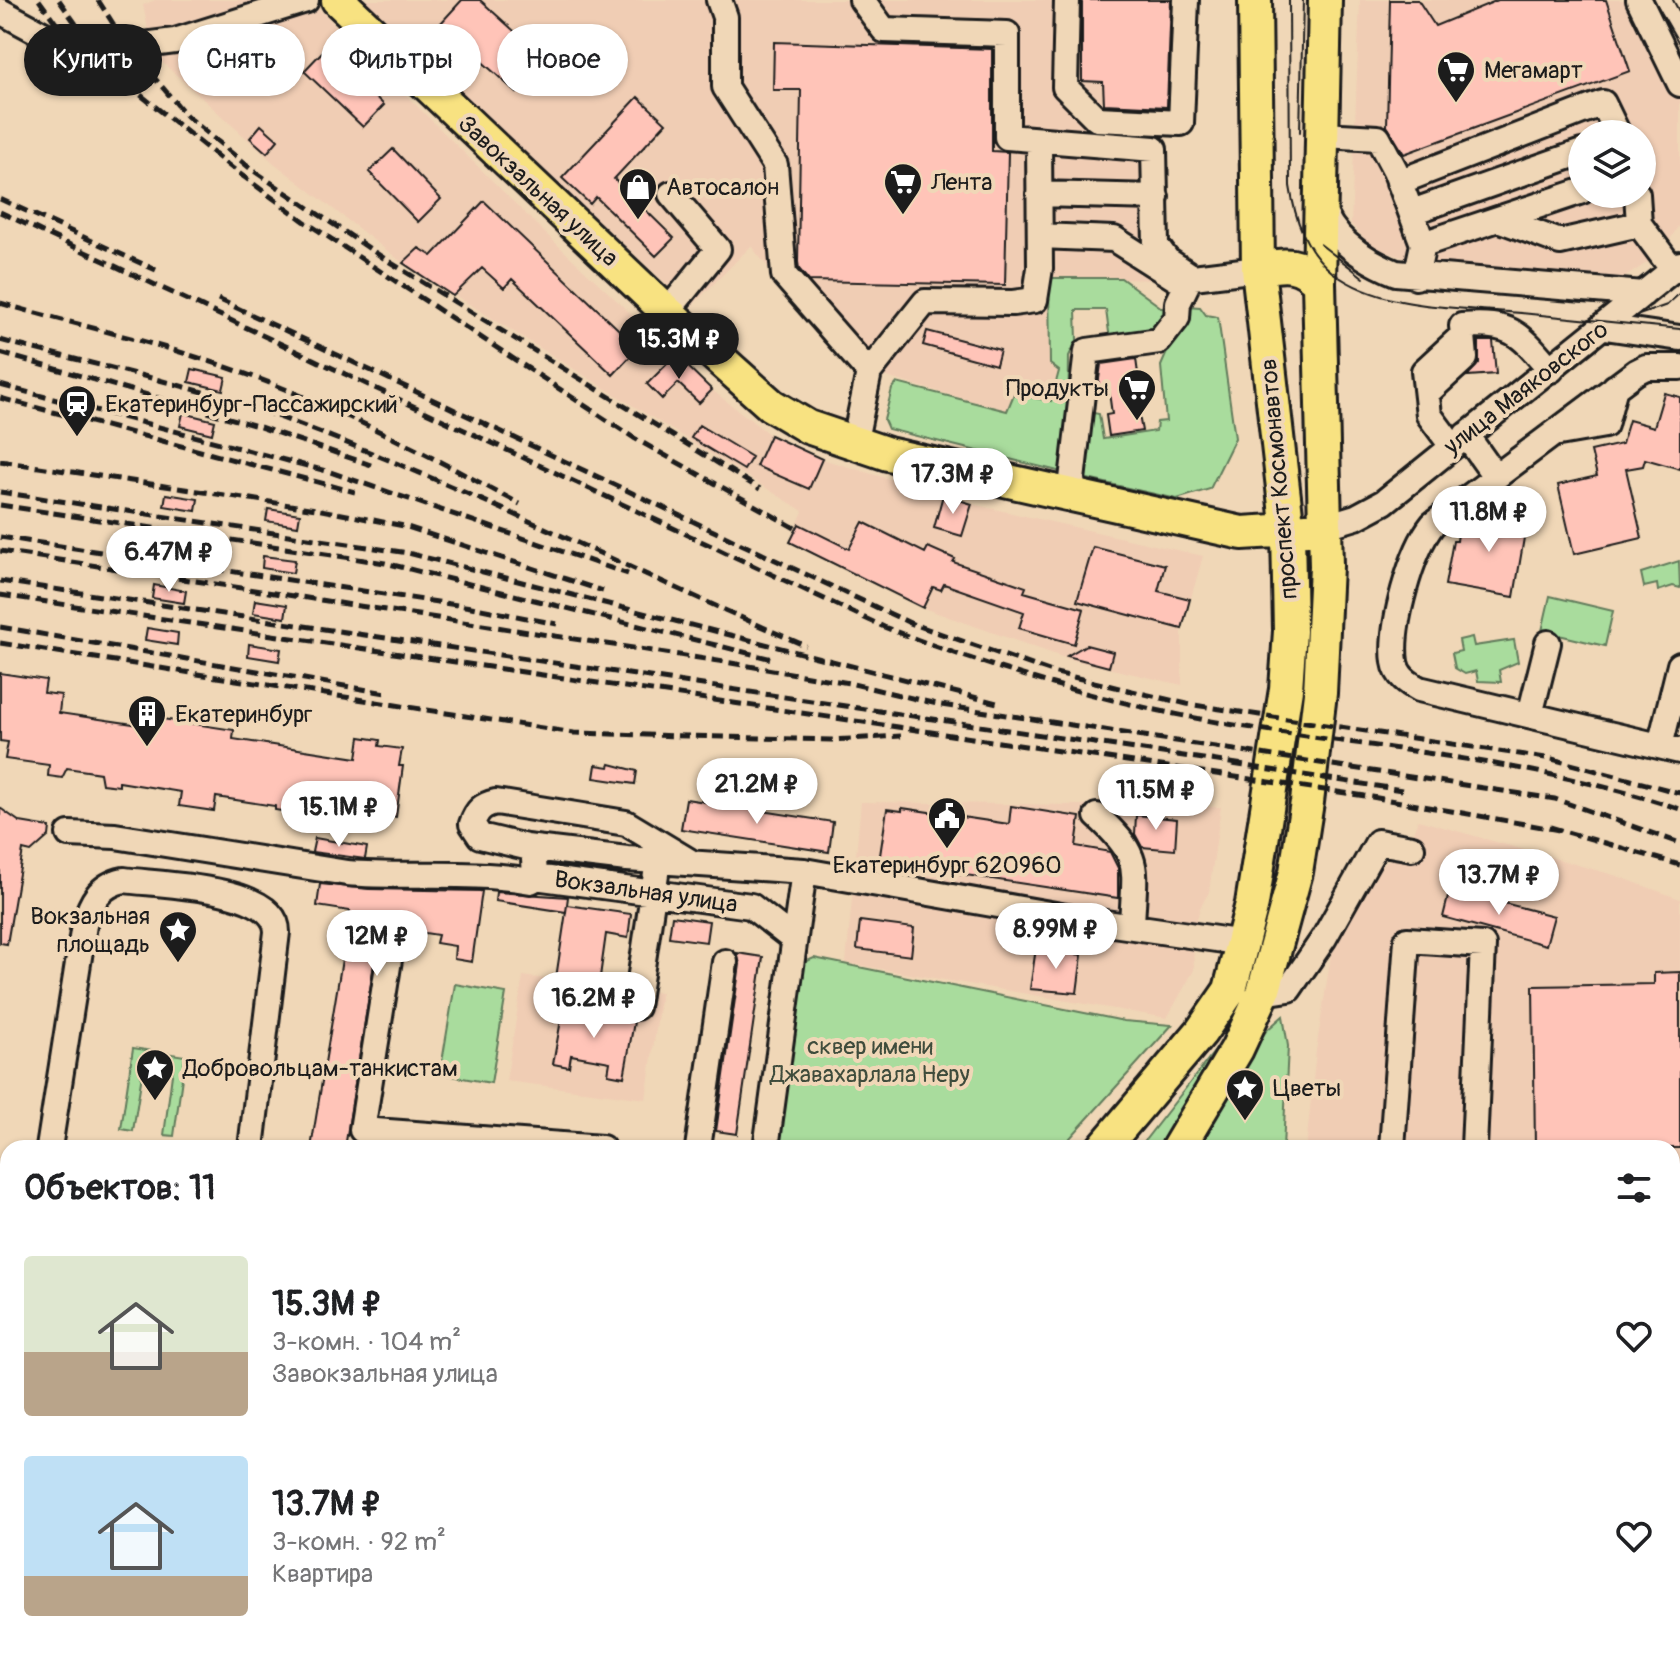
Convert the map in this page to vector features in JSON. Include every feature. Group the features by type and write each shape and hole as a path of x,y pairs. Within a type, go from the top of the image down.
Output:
{"main road":[{"name":"Завокзальная улица","path":"338,0 667,312 771,405 808,427 854,445 1242,533 1288,532 1326,526"},
{"name":"проспект Космонавтов","path":"1110,1140 1216,1012 1234,979 1244,943 1286,689 1290,631 1288,532 1258,269 1255,0"},
{"name":"проспект Космонавтов","path":"1183,1140 1237,1049 1263,993 1296,872 1307,802 1320,693 1326,526 1319,283 1325,0"},
{"path":"1258,269 1291,264 1307,268 1319,283"}],"street":[{"path":"0,11 78,53 120,56 128,47 175,41 306,0"},
{"path":"719,0 725,17 725,87 775,165 784,275 869,372"},
{"path":"862,0 884,30 1007,34 1007,137 1154,149 1156,245 1167,260 1191,276"},
{"path":"1067,0 1065,87 1097,119 1181,123 1186,0"},
{"path":"1639,0 1680,84"},
{"path":"1399,182 1603,103 1611,120"},
{"path":"1323,135 1378,138 1423,244 1416,277"},
{"path":"854,445 869,372 925,302 1013,303 1035,300 1040,268 1039,142"},
{"path":"1412,212 1568,157"},
{"path":"667,312 718,249 671,194"},
{"path":"1039,194 1156,197"},
{"path":"1423,244 1568,196"},
{"path":"1321,205 1326,221 1344,242 1385,269 1416,277 1643,294"},
{"path":"1638,208 1639,224 1677,267"},
{"path":"1498,219 1560,242 1639,224"},
{"path":"1040,236 1114,239 1177,279 1258,269"},
{"name":"улица Маяковского","path":"1326,526 1367,512 1551,370 1677,267"},
{"path":"1075,497 1072,480 1087,351 1159,341 1177,318 1178,303 1191,276"},
{"path":"1495,476 1429,415 1422,352 1453,326 1463,331 1488,324 1512,330 1551,370"},
{"path":"1605,327 1680,338"},
{"path":"1425,382 1465,358 1463,331"},
{"path":"1680,367 1646,367 1450,509 1421,539 1407,580 1395,661 1406,682 1419,689 1670,748 1680,665"},
{"path":"1530,715 1548,643"},
{"path":"689,861 626,823 496,802 484,805 476,813 472,824 480,836 537,848 804,871 1244,943"},
{"path":"1097,816 1121,838 1135,861 1132,926"},
{"name":"Вокзальная улица","path":"69,834 115,836 347,873 385,876 489,873 653,891 751,906 793,939"},
{"path":"1263,993 1289,989 1324,938 1378,842 1412,848"},
{"path":"533,879 537,848"},
{"path":"636,1007 658,860"},
{"path":"767,1140 804,871"},
{"path":"50,1140 84,925 98,894 106,886 124,880 237,895 263,905 275,918 277,932 252,1140"},
{"path":"1393,1140 1407,940 1483,945 1474,1140"},
{"path":"391,947 362,1130 495,1140"},
{"path":"699,1140 725,962"}],"shaded area":[{"path":"155,0 310,0 334,24 321,24 321,96 407,96 546,234 712,390 770,435 822,459 972,504 1203,556 1182,629 1182,685 1068,659 923,608 790,542 803,511 403,263 274,163 200,96 305,96 305,24 178,24 178,77 162,62 162,24 147,24 143,5"},
{"name":"Лента","path":"362,0 1174,0 1171,112 1149,134 1164,137 1162,280 1050,278 1059,371 1051,401 1008,411 847,366 751,246 691,307 465,96 481,96 481,24 388,24"},
{"name":"Мегамарт","path":"1360,0 1633,0 1680,92 1680,223 1662,253 1616,283 1419,263 1372,247 1351,224"},
{"path":"861,802 1221,807 1209,892 1200,908 1193,934 1194,970 1167,1018 846,963"},
{"path":"1418,820 1617,876 1680,899 1680,1140 1307,1140 1316,1051 1331,955 1367,878 1409,843"},
{"path":"523,976 661,993 646,1099 506,1081"}],"green space":[{"path":"1049,278 1121,278 1162,308 1173,310 1157,327 1110,340 1106,310 1076,310 1077,340 1069,356 1068,438 1062,472 888,429 884,420 892,389 897,383 1007,411 1014,394 1051,401 1059,371 1050,364"},
{"path":"1187,306 1200,307 1206,315 1218,317 1235,438 1210,489 1177,499 1083,478 1087,421 1094,413 1099,414 1103,439 1156,431 1157,422 1166,421 1161,366"},
{"path":"1679,561 1680,588 1673,586 1658,591 1657,584 1644,587 1641,573"},
{"path":"1550,596 1613,611 1605,646 1542,631"},
{"path":"1472,637 1474,646 1514,640 1518,662 1499,670 1501,682 1478,681 1476,671 1465,674 1455,668 1452,653 1461,651 1459,640"},
{"name":"сквер имени Джавахарлала Неру","path":"814,958 1124,1021 1172,1025 1068,1140 775,1140 794,967"},
{"path":"455,984 506,993 491,1083 440,1074"},
{"path":"1283,1016 1288,1046 1283,1140 1196,1140 1266,1031"},
{"path":"1224,1039 1163,1140 1145,1140"},
{"path":"133,1048 185,1056 174,1136 164,1135 173,1067 144,1062 133,1131 121,1129"}],"building":[{"path":"462,0 480,0 506,24 497,24 497,75 481,61 481,24 440,24"},
{"path":"1082,0 1171,0 1167,107 1104,104 1103,82 1082,81"},
{"path":"1390,0 1418,0 1435,26 1498,0 1606,0 1630,71 1404,154 1387,126"},
{"name":"Лента","path":"774,42 992,49 992,151 1008,152 1005,285 809,281 799,269 798,262 801,90 773,90"},
{"path":"321,53 321,87 305,72"},
{"path":"330,96 375,96 384,105 363,127"},
{"path":"638,97 666,123 614,179 674,238 656,256 596,197 590,204 562,178"},
{"path":"261,125 278,140 267,153 250,138"},
{"path":"393,149 441,199 418,222 369,172"},
{"path":"484,201 638,348 613,375 512,279 504,288 482,268 453,296 403,263 419,248 432,256"},
{"path":"927,331 1000,350 996,365 923,345"},
{"path":"1479,341 1493,341 1496,374 1467,376 1479,363"},
{"path":"676,355 712,390 699,403 678,383 662,399 647,384"},
{"path":"1136,359 1139,381 1126,383 1130,411 1138,410 1142,431 1109,436 1106,415 1112,414 1108,385 1098,386 1101,364"},
{"path":"192,369 226,377 223,390 189,382"},
{"path":"1664,393 1680,397 1680,469 1645,459 1643,466 1626,469 1642,538 1574,554 1558,485 1597,476 1591,451 1622,444 1629,420 1654,427"},
{"path":"183,413 215,421 212,434 180,426"},
{"path":"699,425 752,457 744,470 691,438"},
{"path":"770,435 822,459 809,489 756,466"},
{"path":"166,494 198,499 196,511 164,506"},
{"path":"943,495 972,504 962,536 934,528"},
{"path":"1487,506 1528,514 1514,597 1445,585 1453,541 1457,541 1458,533 1466,535 1467,528 1483,530"},
{"path":"268,509 300,514 298,526 266,521"},
{"path":"863,522 925,553 928,547 955,559 953,562 1026,587 1024,592 1084,609 1074,644 1019,628 1024,612 944,584 941,590 933,587 923,608 790,542 799,524 849,549"},
{"path":"162,540 193,545 191,557 160,552"},
{"path":"1093,547 1165,565 1158,591 1190,599 1182,629 1077,601"},
{"path":"263,556 295,560 293,573 262,568"},
{"path":"154,585 186,591 184,603 152,598"},
{"path":"255,600 287,605 285,618 253,613"},
{"path":"147,628 178,633 177,645 145,640"},
{"path":"249,644 281,649 279,661 248,656"},
{"path":"1086,645 1113,652 1109,667 1067,656"},
{"name":"Екатеринбург","path":"0,673 46,680 44,693 61,695 59,713 147,726 150,708 164,710 162,719 234,730 233,739 357,758 360,737 380,740 379,746 402,749 399,766 403,766 396,817 351,811 348,831 330,821 332,806 316,812 296,808 295,813 275,810 275,806 216,797 214,811 179,806 181,792 119,782 119,786 102,784 100,773 67,768 62,778 48,776 49,765 5,759 8,742 0,741"},
{"path":"610,764 637,771 635,784 594,778 596,765 609,767"},
{"path":"686,799 833,822 829,852 681,829"},
{"path":"1011,806 1080,817 1076,846 1110,852 1118,868 1118,898 879,862 887,809 902,811 902,808 1009,824"},
{"path":"0,808 20,822 50,827 49,836 31,852 23,850 7,944 0,943"},
{"path":"1136,815 1177,819 1175,850 1142,847 1135,834"},
{"path":"315,838 367,847 365,859 312,852"},
{"path":"320,884 369,889 482,891 472,962 454,959 455,946 436,943 438,935 380,926 346,1140 312,1140 350,911 317,906"},
{"path":"1450,889 1554,916 1546,945 1443,917"},
{"path":"496,892 568,897 566,912 495,901"},
{"path":"567,905 631,914 628,938 606,934 599,984 556,978"},
{"path":"672,916 709,921 706,942 669,937"},
{"path":"860,921 914,928 911,956 857,949"},
{"path":"1036,948 1082,955 1077,993 1030,989"},
{"path":"737,953 763,957 737,1134 716,1131 740,964"},
{"path":"1680,972 1680,1140 1535,1140 1533,986 1654,984 1654,973"},
{"path":"563,1009 634,1022 624,1077 608,1074 610,1062 571,1055 569,1067 553,1064"}],"tram line":[{"path":"1289,0 1290,186 1308,244 1332,272 1352,285 1398,301 1680,329"},
{"path":"1300,132 1303,0"},
{"path":"1654,0 1680,45"},
{"path":"1673,0 1680,13"},
{"path":"1320,244 1364,278"},
{"path":"1636,316 1667,305 1680,293"}],"railway":[{"path":"39,0 57,24"},
{"path":"59,0 97,54 132,88 304,221 634,438 795,528"},
{"path":"98,0 128,47 187,116 251,169 388,261 760,489"},
{"path":"0,199 156,270"},
{"path":"0,212 884,627 928,643 1059,686 1194,718 1517,768 1572,779 1680,809"},
{"path":"218,299 910,623 1052,672 1187,704 1552,759 1680,793"},
{"path":"0,303 174,350 241,372 323,405 520,504"},
{"path":"0,340 202,392 337,439 806,646"},
{"path":"0,353 257,426 371,465"},
{"path":"0,385 330,472 628,574"},
{"path":"0,398 355,492"},
{"path":"0,461 316,509 404,526 603,591"},
{"path":"0,492 408,553 997,703"},
{"path":"0,505 385,563 772,659"},
{"path":"0,537 471,607 557,624"},
{"path":"0,551 731,663 849,683 941,705 1555,799 1680,843"},
{"path":"0,581 1244,765"},
{"path":"0,595 1372,797 1559,830"},
{"path":"0,627 386,693"},
{"path":"0,643 574,733 832,740 901,736"},
{"path":"1232,764 1402,790"},
{"path":"1550,827 1680,865"}],"place":[{"name":"Мегамарт","path":"1456,104"},
{"name":"Лента","path":"903,216"},
{"name":"Автосалон","path":"638,221"},
{"name":"Продукты","path":"1137,422"},
{"name":"Екатеринбург-Пассажирский","path":"77,438"},
{"name":"Екатеринбург","path":"147,748"},
{"name":"Екатеринбург 620960","path":"947,850"},
{"name":"Вокзальная площадь","path":"178,964"},
{"name":"Добровольцам-танкистам","path":"155,1102"},
{"name":"Цветы","path":"1245,1122"}]}
